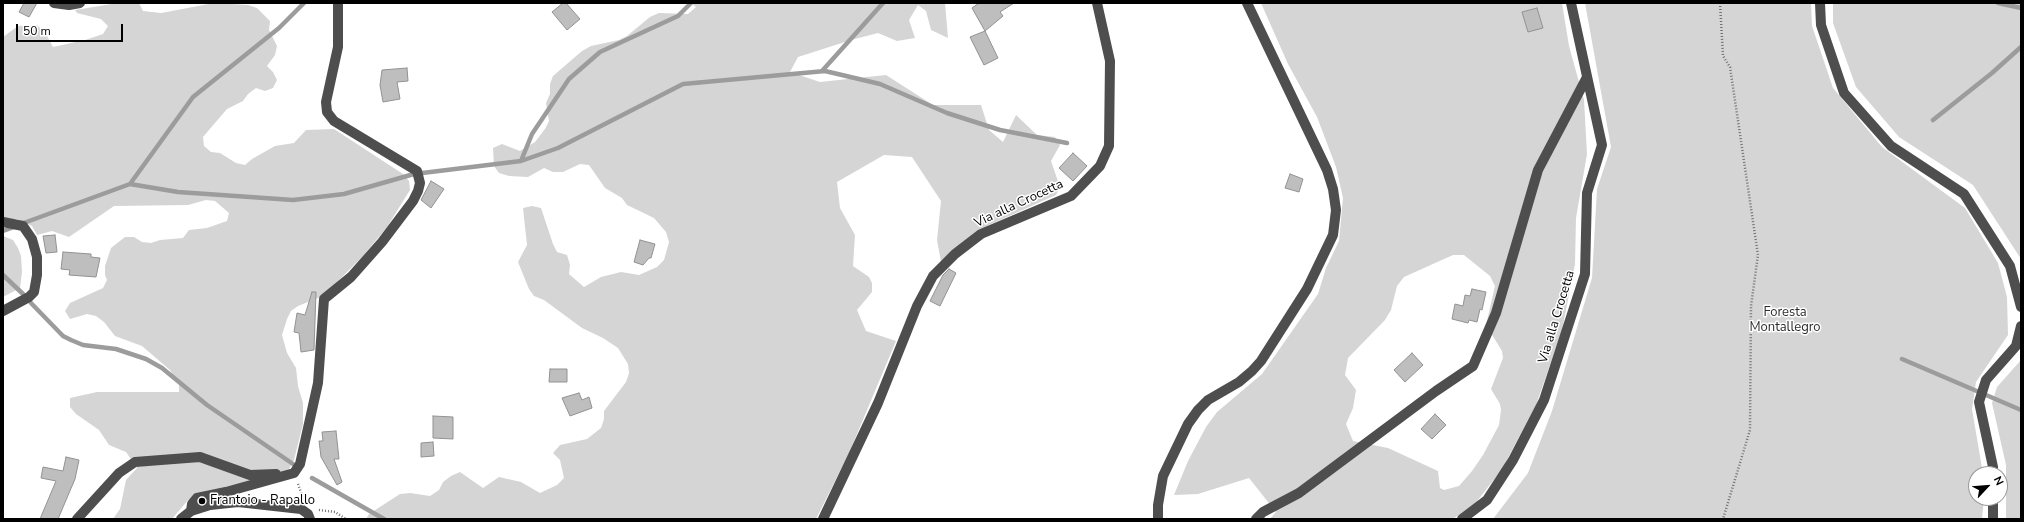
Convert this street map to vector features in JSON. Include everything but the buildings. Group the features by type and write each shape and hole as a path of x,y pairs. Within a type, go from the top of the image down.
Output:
{"street":[{"path":"54,3 69,5 80,3"},
{"path":"191,511 192,504 197,498 226,492 294,473 302,460 318,383 324,299 351,277 382,242 413,201 420,183 417,171 334,121 327,112 326,102 338,48 338,3"},
{"name":"Via alla Crocetta","path":"823,519 878,403 917,306 933,276 955,254 981,234 1071,196 1100,166 1109,146 1110,61 1096,3"},
{"path":"1158,519 1158,505 1163,476 1188,424 1198,410 1208,400 1238,382 1252,371 1261,361 1308,289 1332,235 1336,210 1333,189 1327,170 1247,3"},
{"name":"Via alla Crocetta","path":"1462,519 1487,500 1513,460 1544,400 1585,274 1587,192 1602,144 1586,77 1571,3"},
{"path":"1820,3 1820,25 1844,93 1891,146 1964,194 2010,266 2021,308"},
{"path":"1256,519 1263,512 1299,493 1436,391 1473,366 1496,313 1538,170 1586,77"},
{"path":"3,222 23,226 32,239 37,258 37,275 34,292 29,297 3,311"},
{"path":"1993,466 1979,402 1986,380 2016,346 2021,326"},
{"path":"77,519 119,473 135,462 200,457 250,475 294,473"},
{"path":"181,519 191,511 210,505 238,502 301,509 308,514 310,519"},
{"path":"1993,506 1993,519"}],"path":[{"path":"1720,3 1723,56 1730,67 1758,255 1751,306 1750,430 1723,519"}],"green space":[{"path":"118,3 139,3 143,11 161,13 214,3 248,5 257,8 270,21 269,30 277,46 275,55 267,66 273,72 277,80 273,88 265,91 256,88 248,94 243,101 227,109 203,137 204,146 211,152 220,153 236,163 245,165 252,159 275,146 294,143 306,130 334,129 403,174 409,181 410,190 387,227 362,257 323,296 298,306 291,311 287,319 282,335 287,353 296,368 298,386 303,403 303,424 294,460 289,469 241,485 199,495 188,500 172,519 113,519 120,509 126,480 137,468 126,452 109,445 99,430 76,414 70,407 70,398 97,392 179,392 179,385 170,370 142,346 115,336 104,322 96,316 87,314 70,319 65,311 70,303 103,288 107,280 105,275 105,266 111,248 125,237 134,237 142,242 151,243 160,240 183,238 189,230 207,228 227,221 229,213 215,201 206,200 188,205 114,206 69,237 52,231 37,235 32,226 17,219 3,219 3,37 18,26 37,25 46,34 53,47 85,40 103,34 108,26 101,19 77,13 75,10"},
{"path":"691,3 945,3 948,38 931,30 926,11 918,5 909,20 915,38 897,41 878,33 851,40 798,57 790,72 820,82 886,75 933,105 981,105 989,130 1003,142 1016,115 1037,135 1055,137 1060,145 1051,161 1060,187 1056,195 989,225 974,235 941,262 937,240 941,201 912,157 884,155 837,182 840,208 855,235 853,266 869,277 872,283 872,292 857,310 866,331 896,341 849,453 816,519 366,519 369,514 400,494 410,493 430,496 439,490 443,482 460,472 483,488 499,477 521,482 540,493 557,485 564,478 560,460 553,453 560,445 587,439 601,428 604,419 604,411 626,382 629,373 628,364 618,348 603,338 582,328 544,300 534,296 529,289 518,262 527,245 523,208 532,206 541,208 557,252 567,255 570,265 569,274 584,287 601,277 621,272 639,275 657,267 664,260 669,242 666,232 654,218 627,205 622,198 605,188 589,165 580,164 563,172 553,172 544,168 528,177 509,176 499,173 494,166 493,148 502,144 520,151 535,142 549,121 546,103 550,94 550,84 553,76 582,51 591,46 619,40 627,36 650,17 659,13 688,14 696,7"},
{"path":"1261,3 1562,3 1569,46 1584,100 1587,154 1576,218 1575,264 1562,330 1536,405 1502,469 1471,509 1452,519 1270,519 1276,512 1249,478 1198,494 1174,495 1188,461 1206,427 1217,412 1262,374 1318,294 1326,268 1339,241 1343,198 1336,167 1317,117 1288,64","holes":["1453,255 1464,255 1490,276 1495,286 1486,325 1502,351 1503,358 1491,389 1500,404 1501,410 1499,425 1483,455 1472,471 1459,486 1444,490 1440,488 1438,471 1388,448 1353,441 1346,424 1353,408 1356,390 1345,375 1348,358 1385,320 1391,310 1397,286 1404,277"]},
{"name":"Foresta Montallegro","path":"1585,3 1811,3 1812,26 1833,88 1882,147 1965,208 1998,263 2007,297 2008,335 1976,382 1972,409 1982,466 1968,466 1968,506 1983,506 1982,519 1493,519 1528,473 1552,411 1592,278 1597,189 1611,147"},
{"path":"1833,3 2021,3 2021,259 1973,185 1899,137 1856,87 1833,23"},
{"path":"3,236 13,240 18,248 21,256 22,272 20,288 3,297"},
{"path":"2021,360 2021,519 2006,519 2006,506 2008,506 2008,466 2006,466 1992,403 1997,387"}],"waterway":[{"path":"130,184 193,97 279,28 304,3"},
{"path":"521,161 532,134 569,79 600,52 678,16 691,3"},
{"path":"822,71 883,3"},
{"path":"1998,3 2021,8"},
{"path":"1933,120 1992,73 2021,47"},
{"path":"21,224 130,184 178,192 293,200 344,194 414,174 521,161 558,148 683,84 825,71 880,84 947,113 1000,130 1067,143"},
{"path":"3,231 14,227"},
{"path":"3,275 23,294"},
{"path":"31,303 63,336 71,340 83,345 116,349 146,359 162,368 207,405 293,464"},
{"path":"1902,359 2021,410"},
{"path":"312,478 384,519"}],"place":[{"name":"Frantoio - Rapallo","path":"202,501"}]}
